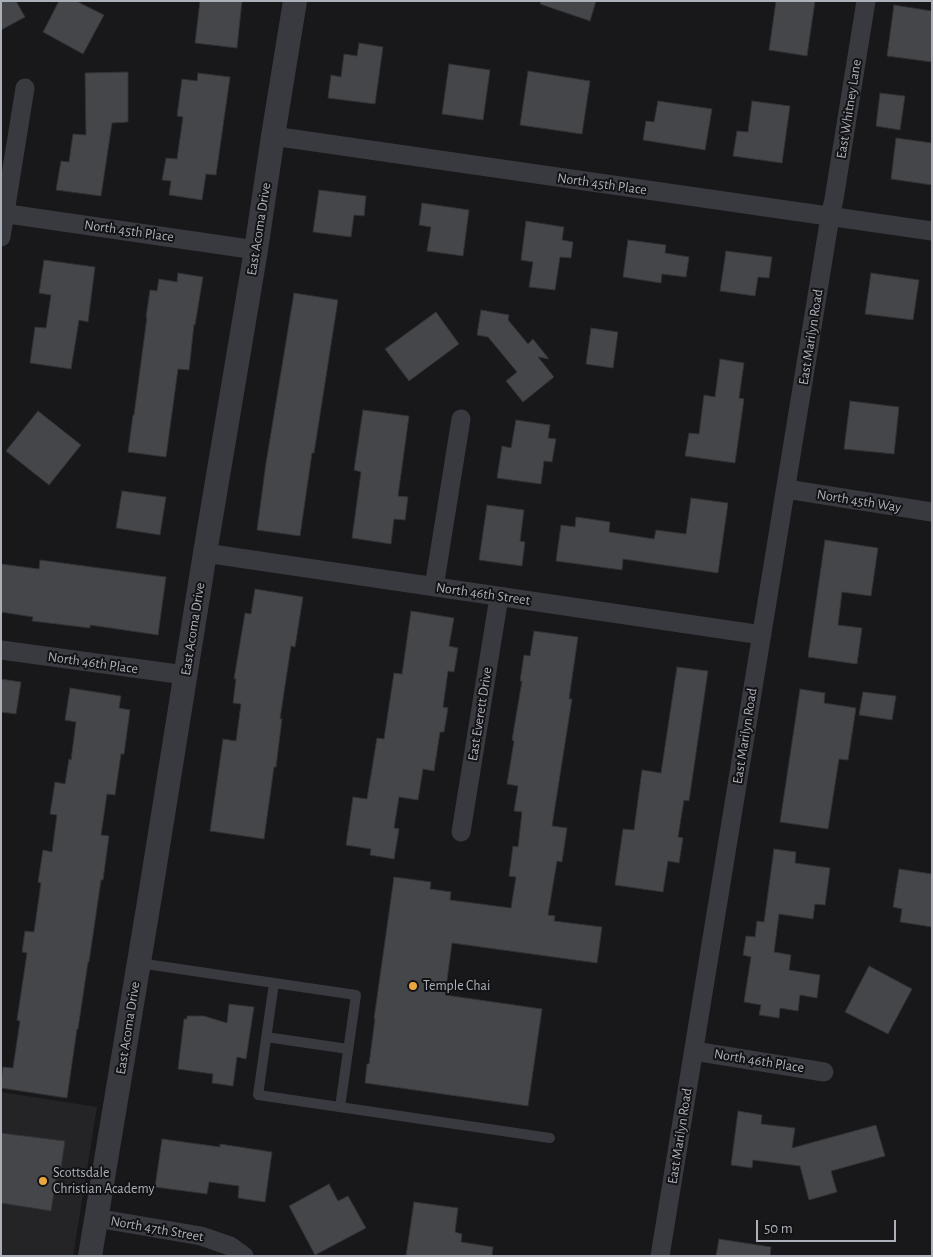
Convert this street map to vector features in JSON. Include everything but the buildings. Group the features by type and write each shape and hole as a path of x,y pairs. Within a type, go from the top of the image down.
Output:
{"street":[{"name":"East Acoma Drive","path":"90,1256 256,250 272,136 295,1"},
{"name":"East Whitney Lane","path":"830,217 866,1"},
{"path":"1,237 3,213 25,88"},
{"name":"North 45th Place","path":"272,136 932,232"},
{"name":"North 45th Place","path":"3,213 256,250"},
{"name":"East Marilyn Road","path":"660,1256 830,217"},
{"path":"434,587 461,419"},
{"name":"North 45th Way","path":"786,489 932,512"},
{"name":"North 46th Street","path":"205,553 762,635"},
{"name":"East Everett Drive","path":"461,832 499,596"},
{"name":"North 46th Place","path":"1,650 185,675"},
{"name":"North 46th Place","path":"694,1051 824,1072"},
{"name":"North 47th Street","path":"96,1218 201,1236 230,1246 244,1256"}],"lane":[{"path":"139,963 356,995 340,1107"},
{"path":"274,983 258,1095 550,1138"},
{"path":"266,1037 348,1049"}],"shaded area":[{"name":"Scottsdale Christian Academy","path":"1,1092 97,1107 73,1256 1,1256"}],"place":[{"name":"Temple Chai","path":"413,986"},
{"name":"Scottsdale Christian Academy","path":"43,1181"}]}
